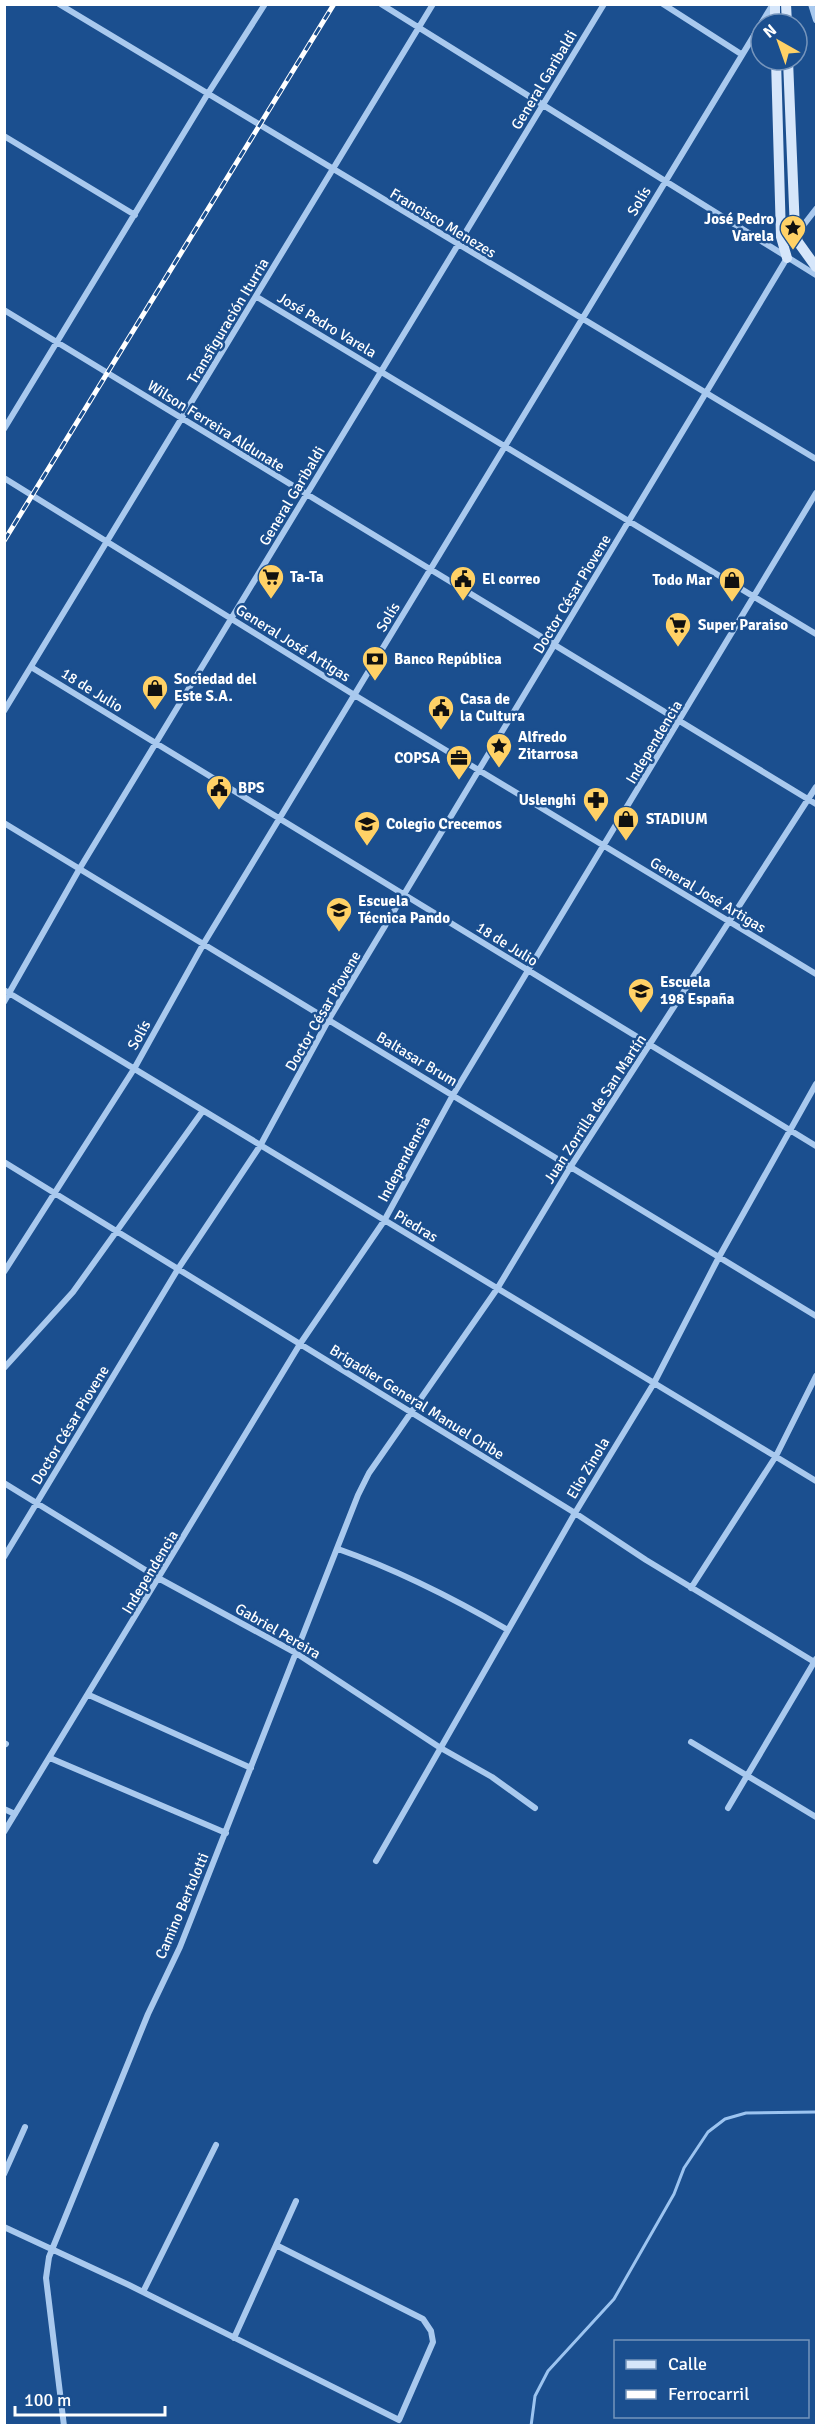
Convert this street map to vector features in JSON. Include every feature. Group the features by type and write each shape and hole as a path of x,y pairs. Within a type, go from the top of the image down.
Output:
{"street":[{"name":"Francisco Menezes","path":"59,4 333,172 816,459"},
{"path":"4,429 207,95 265,4"},
{"path":"381,4 418,30 816,275"},
{"name":"Transfiguración Iturria","path":"4,711 434,4"},
{"name":"General Garibaldi","path":"4,1002 80,868 604,4"},
{"path":"663,4 741,54"},
{"name":"Solís","path":"4,1272 134,1069 204,943 356,696 741,54 774,4"},
{"path":"811,4 816,20"},
{"path":"776,72 782,237 788,258"},
{"path":"789,72 795,231 805,254 816,267"},
{"path":"5,139 135,215"},
{"path":"782,237 810,221 816,209"},
{"path":"788,258 805,254"},
{"name":"Doctor César Piovene","path":"4,1557 178,1269 260,1146 329,1019 481,771 788,258"},
{"name":"José Pedro Varela","path":"257,297 506,445 816,634"},
{"name":"Wilson Ferreira Aldunate","path":"4,310 56,344 816,804"},
{"name":"General José Artigas","path":"4,478 356,696 816,974"},
{"name":"Independencia","path":"4,1832 160,1579 300,1344 384,1221 453,1095 816,493"},
{"name":"18 de Julio","path":"31,667 816,1146"},
{"name":"Juan Zorrilla de San Martín","path":"410,1412 497,1289 571,1166 651,1046 816,787"},
{"name":"Baltasar Brum","path":"4,823 816,1316"},
{"name":"Piedras","path":"8,992 202,1112 816,1481"},
{"name":"Elio Zinola","path":"376,1862 439,1747 575,1513 654,1383 719,1257 816,1084"},
{"path":"4,1368 72,1292 202,1112"},
{"name":"Brigadier General Manuel Oribe","path":"4,1162 575,1513 692,1588 816,1661"},
{"path":"692,1588 776,1456 816,1376"},
{"name":"Camino Bertolotti","path":"64,2426 46,2278 53,2248 226,1833 369,1473 410,1412"},
{"name":"Gabriel Pereira","path":"4,1483 160,1579 296,1653 439,1747 492,1777 535,1808"},
{"path":"338,1549 383,1564 433,1587 508,1630"},
{"path":"728,1808 816,1661"},
{"path":"89,1695 250,1768"},
{"path":"690,1742 816,1817"},
{"path":"50,1758 226,1833"},
{"path":"4,1809 15,1814"},
{"path":"4,2174 25,2127"},
{"path":"143,2292 216,2145"},
{"path":"234,2338 296,2201"},
{"path":"4,2226 143,2292 399,2420 433,2342 431,2331 423,2319 276,2245"}],"waterway":[{"path":"531,2426 535,2396 548,2371 614,2299 674,2194 684,2168 708,2132 725,2119 746,2113 816,2112"}],"railway":[{"path":"4,541 334,4"}],"place":[{"name":"José Pedro Varela","path":"793,251"},
{"name":"Ta-Ta","path":"271,600"},
{"name":"El correo","path":"463,602"},
{"name":"Todo Mar","path":"732,603"},
{"name":"Super Paraiso","path":"678,648"},
{"name":"Banco República","path":"375,682"},
{"name":"Sociedad del Este S.A.","path":"155,711"},
{"name":"Casa de la Cultura","path":"441,731"},
{"name":"Alfredo Zitarrosa","path":"499,769"},
{"name":"COPSA","path":"459,781"},
{"name":"BPS","path":"219,811"},
{"name":"Uslenghi","path":"596,823"},
{"name":"STADIUM","path":"626,842"},
{"name":"Colegio Crecemos","path":"367,847"},
{"name":"Escuela Técnica Pando","path":"339,933"},
{"name":"Escuela 198 España","path":"641,1014"}]}
